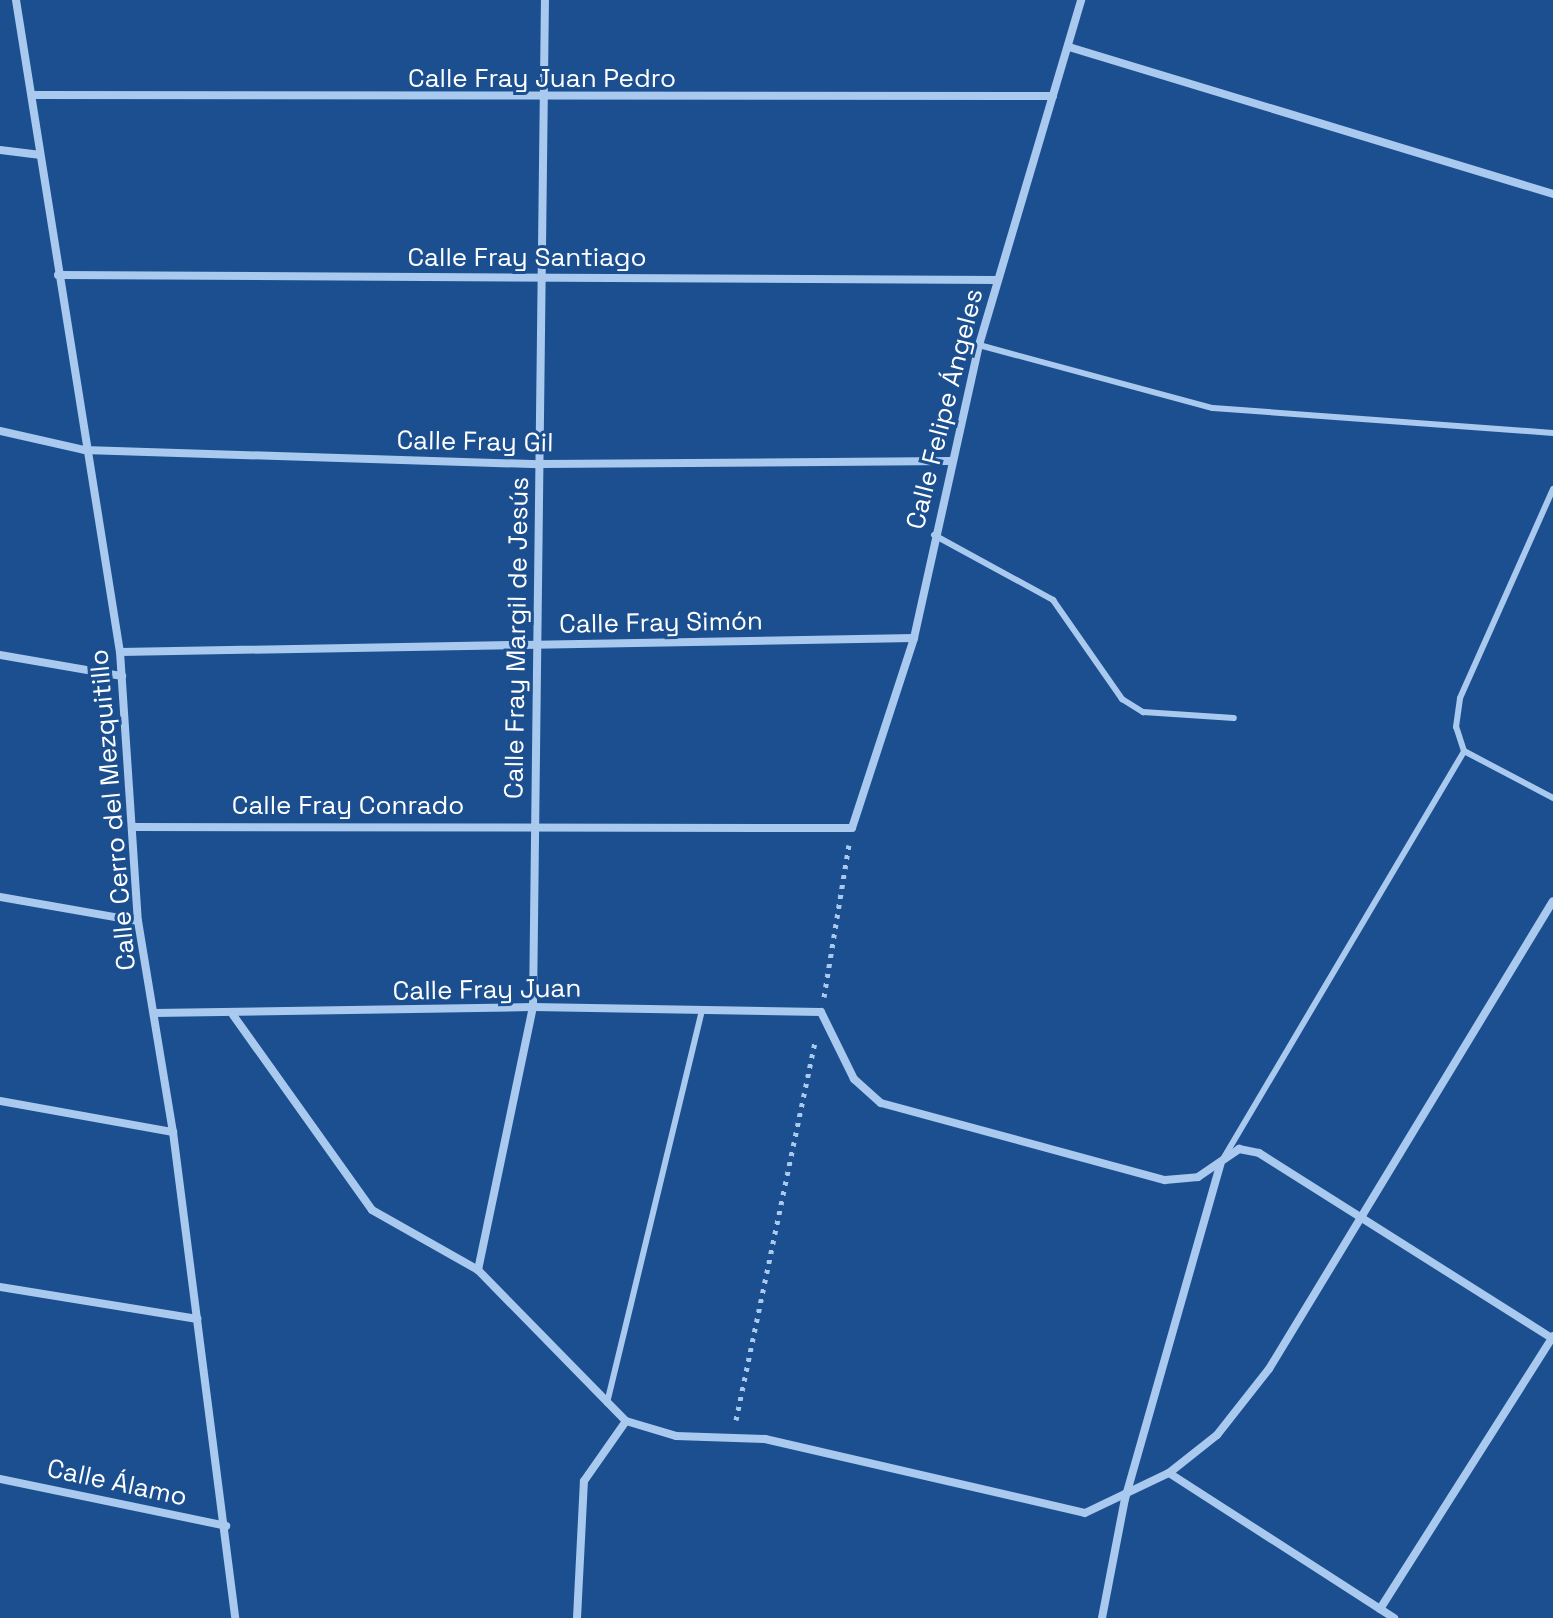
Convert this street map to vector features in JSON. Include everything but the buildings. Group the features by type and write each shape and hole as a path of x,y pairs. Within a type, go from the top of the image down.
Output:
{"street":[{"name":"Calle Cerro del Mezquitillo","path":"16,0 84,450 120,652 138,921 173,1132 226,1526 235,1618"},
{"name":"Calle Fray Margil de Jesús","path":"478,1270 533,1007 533,825 545,278 545,0"},
{"name":"Calle Felipe Ángeles","path":"852,828 914,638 934,535 979,345 1081,0"},
{"path":"1069,47 1553,194"},
{"name":"Calle Fray Juan Pedro","path":"32,95 544,100 1053,96"},
{"path":"0,150 39,155"},
{"name":"Calle Fray Santiago","path":"58,275 997,280"},
{"name":"Calle Fray Gil","path":"0,431 84,450 540,464 952,461"},
{"name":"Calle Fray Simón","path":"120,652 914,638"},
{"path":"0,655 122,676"},
{"name":"Calle Fray Conrado","path":"133,827 533,825 852,828"},
{"path":"0,897 138,921"},
{"path":"233,1015 372,1210 478,1270 626,1421 731,1442 765,1439 1085,1513 1125,1499 1169,1473 1217,1435 1269,1369 1553,901"},
{"name":"Calle Fray Juan","path":"154,1013 233,1015 533,1007 821,1012"},
{"path":"821,1012 854,1079 881,1103 1165,1180 1198,1177 1239,1149 1259,1153 1359,1219 1552,1337 1380,1609"},
{"path":"0,1101 173,1132"},
{"path":"1102,1618 1125,1499 1221,1162"},
{"path":"0,1287 197,1319"},
{"path":"577,1618 584,1481 626,1421"},
{"path":"1169,1473 1394,1618"},
{"name":"Calle Álamo","path":"0,1479 226,1526"}],"lane":[{"path":"979,345 1213,408 1553,433"},
{"path":"1553,489 1460,698 1456,727 1464,751 1553,798"},
{"path":"934,535 1053,600 1122,699 1143,712 1234,718"},
{"path":"1221,1162 1464,751"},
{"path":"607,1403 702,1010"}],"path":[{"path":"731,1442 821,1012 852,828"}]}
